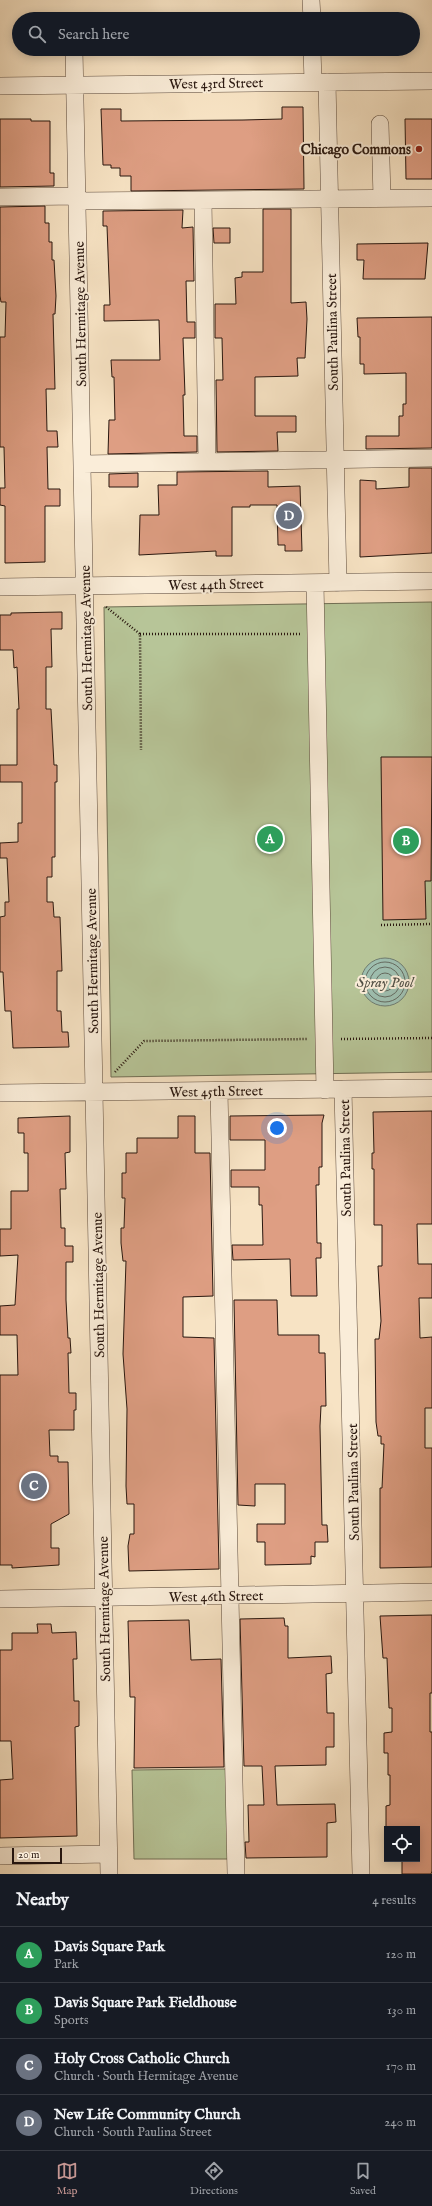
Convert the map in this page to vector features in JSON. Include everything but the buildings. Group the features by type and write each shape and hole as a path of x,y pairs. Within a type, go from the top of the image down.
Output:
{"street":[{"path":"311,0 312,12"},
{"name":"South Hermitage Avenue","path":"74,56 108,1874"},
{"name":"South Paulina Street","path":"314,56 320,82 329,199 338,583"},
{"name":"West 43rd Street","path":"0,86 432,81"},
{"path":"380,124 382,198"},
{"path":"0,197 203,200 432,198"},
{"path":"203,200 207,462"},
{"path":"83,464 432,458"},
{"name":"West 44th Street","path":"0,587 432,581"},
{"path":"315,583 325,1090"},
{"name":"West 45th Street","path":"0,1094 432,1088"},
{"name":"South Paulina Street","path":"343,1089 356,1594 361,1874"},
{"path":"219,1091 236,1874"},
{"name":"West 46th Street","path":"0,1599 432,1592"},
{"path":"0,1856 108,1854"}],"path":[{"path":"106,607 140,634 316,634"},
{"path":"140,634 141,750"},
{"path":"381,925 432,924"},
{"path":"115,1072 144,1041 432,1038"}],"green space":[{"path":"432,602 432,1072 111,1077 104,607"},
{"path":"227,1769 229,1859 134,1859 132,1770"}],"water":[{"name":"Spray Pool","path":"380,958 390,958 402,965 409,977 409,987 402,999 390,1006 380,1006 372,1002 365,995 361,987 361,977 365,969 372,962"}],"place":[{"name":"Chicago Commons","path":"419,149"},
{"name":"New Life Community Church","path":"289,516"},
{"name":"Davis Square Park","path":"270,839"},
{"name":"Davis Square Park Fieldhouse","path":"406,841"},
{"name":"Holy Cross Catholic Church","path":"34,1486"}]}
